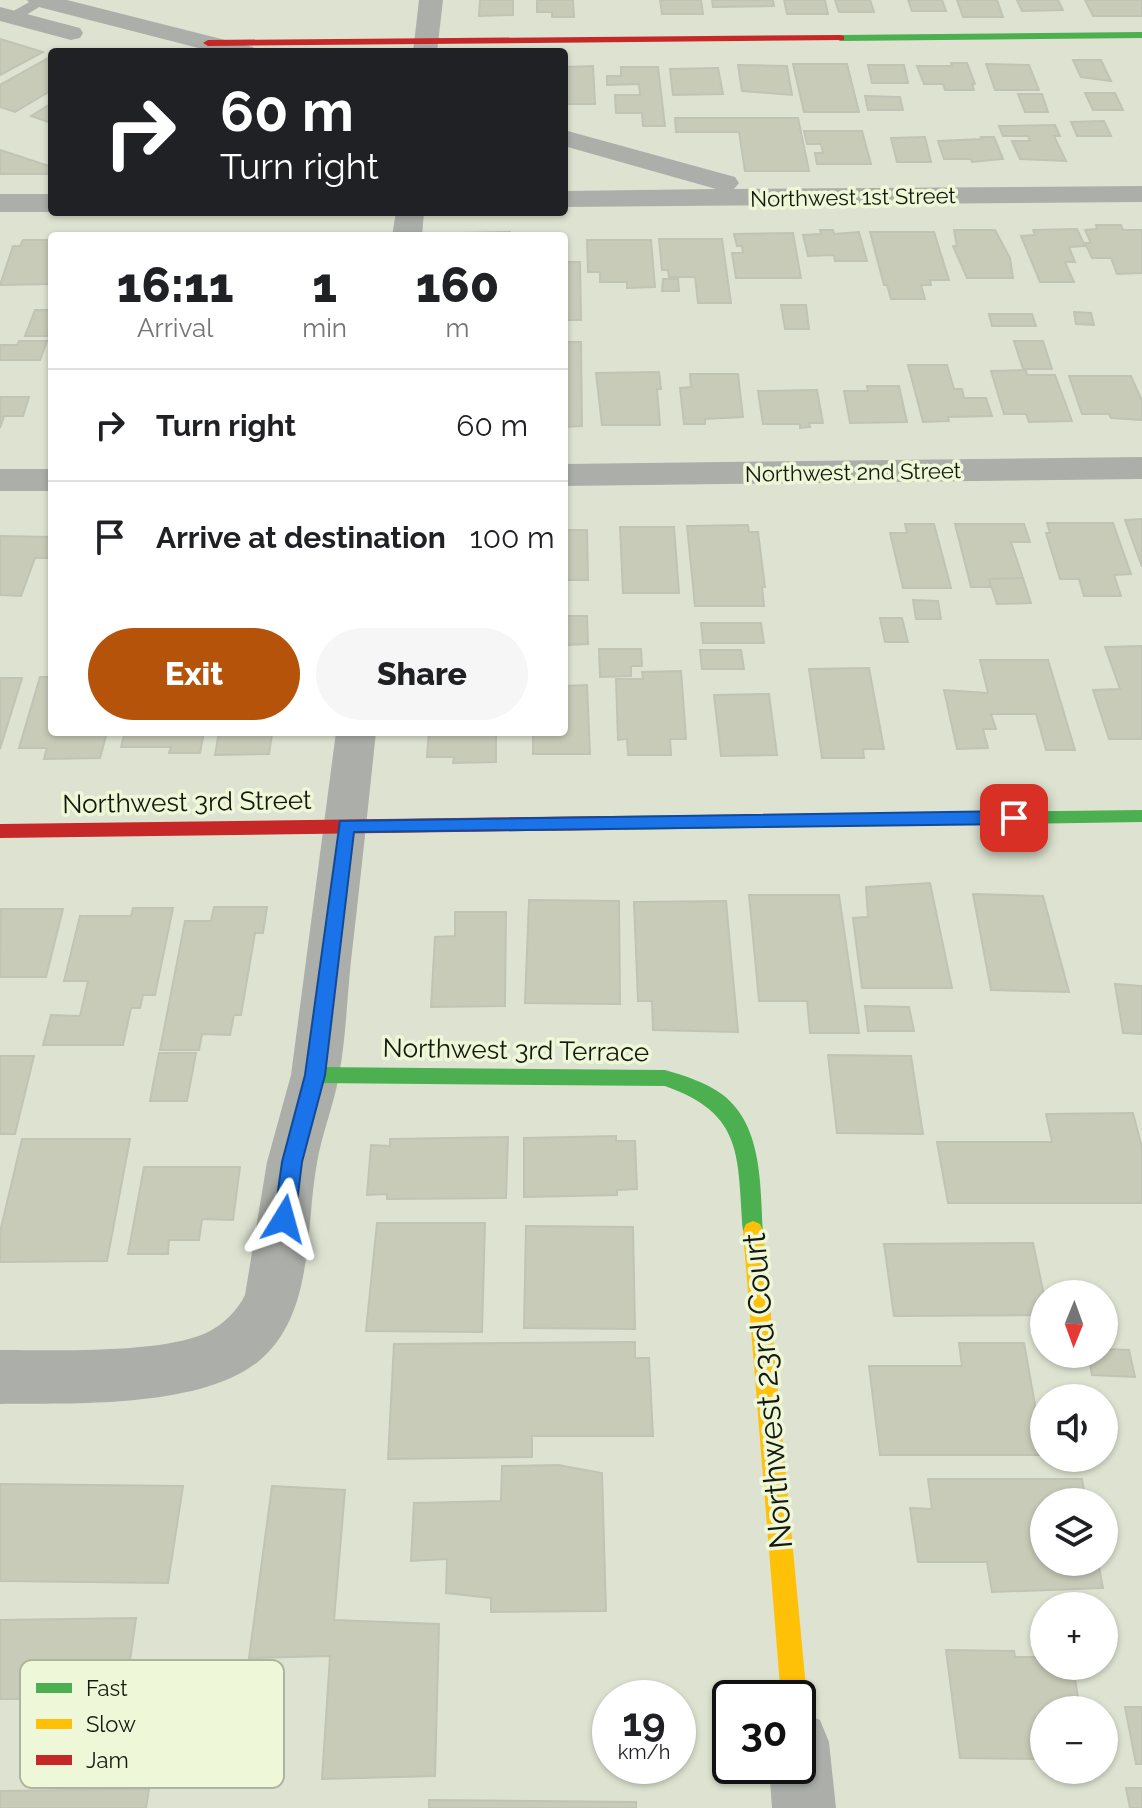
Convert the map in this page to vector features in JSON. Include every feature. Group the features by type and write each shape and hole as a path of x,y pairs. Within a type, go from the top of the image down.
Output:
{"street":[{"path":"40,0 228,48"},
{"path":"426,47 431,0"},
{"path":"7,16 97,40"},
{"path":"208,43 426,47 1142,35"},
{"path":"568,139 778,198"},
{"path":"582,174 653,198"},
{"name":"Northwest 1st Street","path":"568,199 1142,194"},
{"path":"0,203 48,203"},
{"name":"Northwest 2nd Street","path":"568,475 1142,468"},
{"path":"0,480 48,480"},
{"path":"0,1377 99,1376 167,1369 212,1359 238,1344 258,1325 270,1301 277,1276 292,1162 315,1075 356,736"},
{"name":"Northwest 3rd Street","path":"0,831 1142,816"},
{"name":"Northwest 3rd Terrace","path":"315,1075 641,1076 691,1084 714,1094"},
{"name":"Northwest 23rd Court","path":"714,1094 728,1107 740,1127 746,1152 792,1680"},
{"path":"802,1784 804,1808"}],"lane":[{"path":"7,16 40,0"}],"building":[{"path":"480,0 513,0 513,15 479,16"},
{"path":"537,0 573,0 574,17 552,17 552,12 537,12"},
{"path":"660,0 701,0 703,14 662,14"},
{"path":"712,0 773,0 774,6 713,7"},
{"path":"784,0 825,0 828,14 787,14"},
{"path":"835,0 870,0 874,12 839,12"},
{"path":"908,0 942,0 946,11 912,11"},
{"path":"957,0 997,0 1003,17 963,17"},
{"path":"1017,0 1058,0 1063,10 1022,11"},
{"path":"1085,0 1142,0 1142,16 1093,16"},
{"path":"0,39 43,52 0,75"},
{"path":"48,58 48,92 15,112 0,107 0,85"},
{"path":"1073,60 1101,60 1111,81 1081,77"},
{"path":"951,63 967,63 975,84 972,84 974,90 945,90 943,84 924,84 917,66 952,66"},
{"path":"793,64 847,64 859,112 804,112"},
{"path":"986,64 1029,65 1039,90 995,90"},
{"path":"738,65 787,66 792,95 742,91"},
{"path":"868,65 904,65 908,83 872,83"},
{"path":"593,66 595,104 568,104 568,67"},
{"path":"621,67 658,67 665,126 643,126 642,113 616,113 615,95 640,95 639,84 607,85 607,76 621,76"},
{"path":"718,68 723,94 673,95 670,69"},
{"path":"1085,93 1115,93 1123,110 1093,110"},
{"path":"1018,94 1042,94 1048,112 1025,112"},
{"path":"865,96 900,97 903,110 868,110"},
{"path":"48,105 48,122 31,116"},
{"path":"675,118 798,118 809,171 745,171 739,132 676,132"},
{"path":"1104,121 1111,136 1077,136 1071,122"},
{"path":"1055,125 1060,136 1054,136 1066,161 1020,159 1012,141 1030,141 1028,136 1003,136 999,126"},
{"path":"804,131 862,131 871,164 817,164 815,153 823,153 821,144 807,144"},
{"path":"925,137 931,162 897,162 891,138"},
{"path":"994,137 1003,159 972,162 971,159 944,159 938,141 982,139"},
{"path":"0,150 48,166 48,174 0,174"},
{"path":"1096,225 1121,225 1123,230 1142,230 1142,273 1117,274 1111,258 1092,258 1085,243 1091,243 1085,230 1097,229"},
{"path":"1077,229 1085,246 1069,247 1075,262 1065,262 1074,282 1040,282 1021,236 1035,235 1033,230"},
{"path":"820,230 833,230 834,234 859,232 867,261 835,261 834,255 808,256 803,235 821,234"},
{"path":"954,230 995,230 1010,258 1013,278 967,278 953,246 957,246"},
{"path":"870,232 934,232 949,280 930,280 931,285 921,285 925,299 891,299 887,285 884,285"},
{"path":"793,233 801,278 736,278 732,253 743,253 742,246 737,246 734,234"},
{"path":"659,239 722,239 731,303 698,303 695,277 669,277 668,270 662,270"},
{"path":"23,240 48,240 48,284 0,285 13,246 20,246"},
{"path":"587,240 651,240 655,287 627,288 627,282 600,282 600,272 588,272"},
{"path":"568,262 580,262 581,320 568,320"},
{"path":"663,279 678,279 679,291 662,291"},
{"path":"781,305 806,305 809,329 785,329"},
{"path":"35,310 48,310 48,336 25,336"},
{"path":"1074,312 1091,313 1094,325 1076,324"},
{"path":"989,314 1032,314 1036,326 992,326"},
{"path":"19,341 47,341 40,360 0,360 0,345 17,345"},
{"path":"1014,341 1043,341 1052,369 1023,369"},
{"path":"568,342 581,342 582,426 568,427"},
{"path":"908,365 947,365 954,389 962,389 964,398 986,398 992,416 948,417 949,421 923,422"},
{"path":"1026,370 1027,375 1055,375 1072,421 1029,422 1026,414 1004,414 991,371"},
{"path":"659,372 660,425 602,425 596,373"},
{"path":"690,374 738,374 743,417 705,419 705,424 684,424 680,388 691,387"},
{"path":"1069,376 1131,376 1142,401 1142,420 1111,418 1109,414 1082,414"},
{"path":"867,386 899,386 907,422 850,423 844,391 868,391"},
{"path":"817,390 823,423 809,423 810,427 800,428 800,424 763,424 758,391"},
{"path":"0,397 29,397 23,416 4,416 0,428"},
{"path":"1142,519 1142,567 1125,520"},
{"path":"1047,523 1113,523 1131,574 1114,575 1121,596 1084,596 1079,579 1060,579 1046,533 1050,533"},
{"path":"905,524 934,524 951,588 903,588 890,533 907,533"},
{"path":"955,524 1024,524 1030,542 1011,542 1023,578 989,579 992,587 971,587"},
{"path":"748,525 749,532 758,532 765,587 762,587 764,606 695,606 687,526"},
{"path":"620,527 674,527 679,593 623,593"},
{"path":"568,530 587,530 588,580 568,580"},
{"path":"0,536 48,537 48,558 35,558 21,596 0,595"},
{"path":"1023,578 1031,603 997,604 989,579"},
{"path":"913,600 938,601 941,619 916,619"},
{"path":"568,616 587,616 588,644 568,645"},
{"path":"880,618 902,618 908,642 885,642"},
{"path":"701,623 761,623 764,643 703,643"},
{"path":"1142,646 1142,739 1109,739 1093,690 1120,689 1105,647"},
{"path":"599,649 641,649 642,666 631,666 631,676 600,677"},
{"path":"700,650 741,650 744,669 702,669"},
{"path":"980,660 1048,660 1075,750 1046,750 1036,714 991,714 996,729 983,729 988,748 957,749 944,690 988,693"},
{"path":"869,668 884,749 863,749 864,758 822,758 809,669"},
{"path":"681,671 686,739 670,739 671,755 628,755 627,739 618,740 616,679 643,679 642,672"},
{"path":"40,677 48,677 48,736 106,736 100,758 44,759 47,748 19,748"},
{"path":"0,678 22,678 0,749"},
{"path":"587,685 590,754 533,754 533,736 568,736 568,686"},
{"path":"769,694 777,755 721,756 714,695"},
{"path":"124,736 203,736 200,753 169,753 171,747 121,747"},
{"path":"218,736 272,736 269,754 215,755"},
{"path":"429,736 496,736 496,762 453,763 454,757 427,757"},
{"path":"930,883 952,988 862,988 853,918 868,917 866,887"},
{"path":"973,894 1043,896 1069,992 991,990"},
{"path":"749,895 839,895 859,1033 810,1033 807,1001 759,1001"},
{"path":"529,900 619,901 620,1004 525,1003"},
{"path":"726,901 738,1032 653,1030 652,1001 638,1001 634,902"},
{"path":"214,907 267,907 263,933 255,933 241,1015 234,1015 230,1035 202,1034 199,1050 160,1050 185,921 211,921"},
{"path":"133,908 173,908 155,995 143,995 140,1008 131,1008 123,1045 43,1045 51,1015 80,1016 88,981 64,981 80,916 131,916"},
{"path":"1,909 63,909 46,977 0,977"},
{"path":"455,912 506,912 505,1006 431,1007 435,937 455,936"},
{"path":"1115,984 1142,986 1142,1034 1123,1033"},
{"path":"865,1006 909,1007 914,1031 868,1031"},
{"path":"159,1053 196,1053 187,1101 150,1101"},
{"path":"828,1055 911,1056 923,1134 837,1133"},
{"path":"0,1056 34,1056 15,1134 0,1134"},
{"path":"1133,1113 1142,1148 1142,1203 948,1203 937,1142 1052,1142 1046,1114"},
{"path":"616,1136 616,1141 635,1141 637,1189 617,1190 617,1195 524,1197 524,1138"},
{"path":"508,1137 506,1198 387,1199 387,1194 367,1195 371,1145 390,1146 390,1139"},
{"path":"22,1139 130,1139 107,1261 0,1262 0,1232"},
{"path":"144,1167 240,1167 233,1220 202,1219 199,1240 169,1240 168,1254 128,1254"},
{"path":"377,1223 485,1223 482,1332 366,1331"},
{"path":"526,1226 633,1227 635,1329 524,1328"},
{"path":"1033,1243 1041,1280 1030,1280 1030,1315 894,1316 884,1244"},
{"path":"635,1342 635,1358 649,1358 653,1436 532,1436 532,1457 388,1459 394,1344"},
{"path":"959,1343 1024,1343 1031,1384 1030,1455 880,1455 869,1366 962,1366"},
{"path":"1118,1350 1129,1350 1135,1377 1092,1375 1091,1368 1118,1368"},
{"path":"558,1465 602,1473 606,1611 491,1612 491,1598 446,1593 447,1559 411,1561 414,1503 501,1501 502,1466"},
{"path":"928,1479 1082,1479 1084,1488 1030,1488 1030,1576 1101,1576 1103,1588 992,1592 987,1562 918,1562 910,1508 932,1509"},
{"path":"0,1484 183,1486 168,1583 0,1581"},
{"path":"272,1486 345,1490 334,1620 439,1624 435,1776 322,1779 330,1656 249,1658"},
{"path":"136,1618 130,1660 20,1660 20,1699 0,1699 0,1620"},
{"path":"946,1650 1014,1651 1015,1657 1030,1657 1030,1680 1075,1680 1078,1696 1030,1696 1030,1759 960,1758"},
{"path":"1125,1707 1142,1707 1142,1764 1136,1764"},
{"path":"1126,1788 1142,1788 1142,1808 1130,1808"},
{"path":"149,1789 146,1808 0,1808 0,1791"},
{"path":"429,1800 636,1802 636,1808 429,1808"}],"traffic: fast":[{"path":"840,38 1142,35"},
{"path":"611,823 1142,816"},
{"path":"315,1075 665,1078 694,1088 716,1101 731,1116 740,1134 746,1154 753,1231"}],"traffic: slow":[{"path":"753,1231 792,1680"}],"traffic: jam":[{"path":"208,43 840,38"},
{"path":"0,831 611,823"}],"route":[{"path":"284,1219 292,1162 315,1075 346,826 1014,818"}]}
